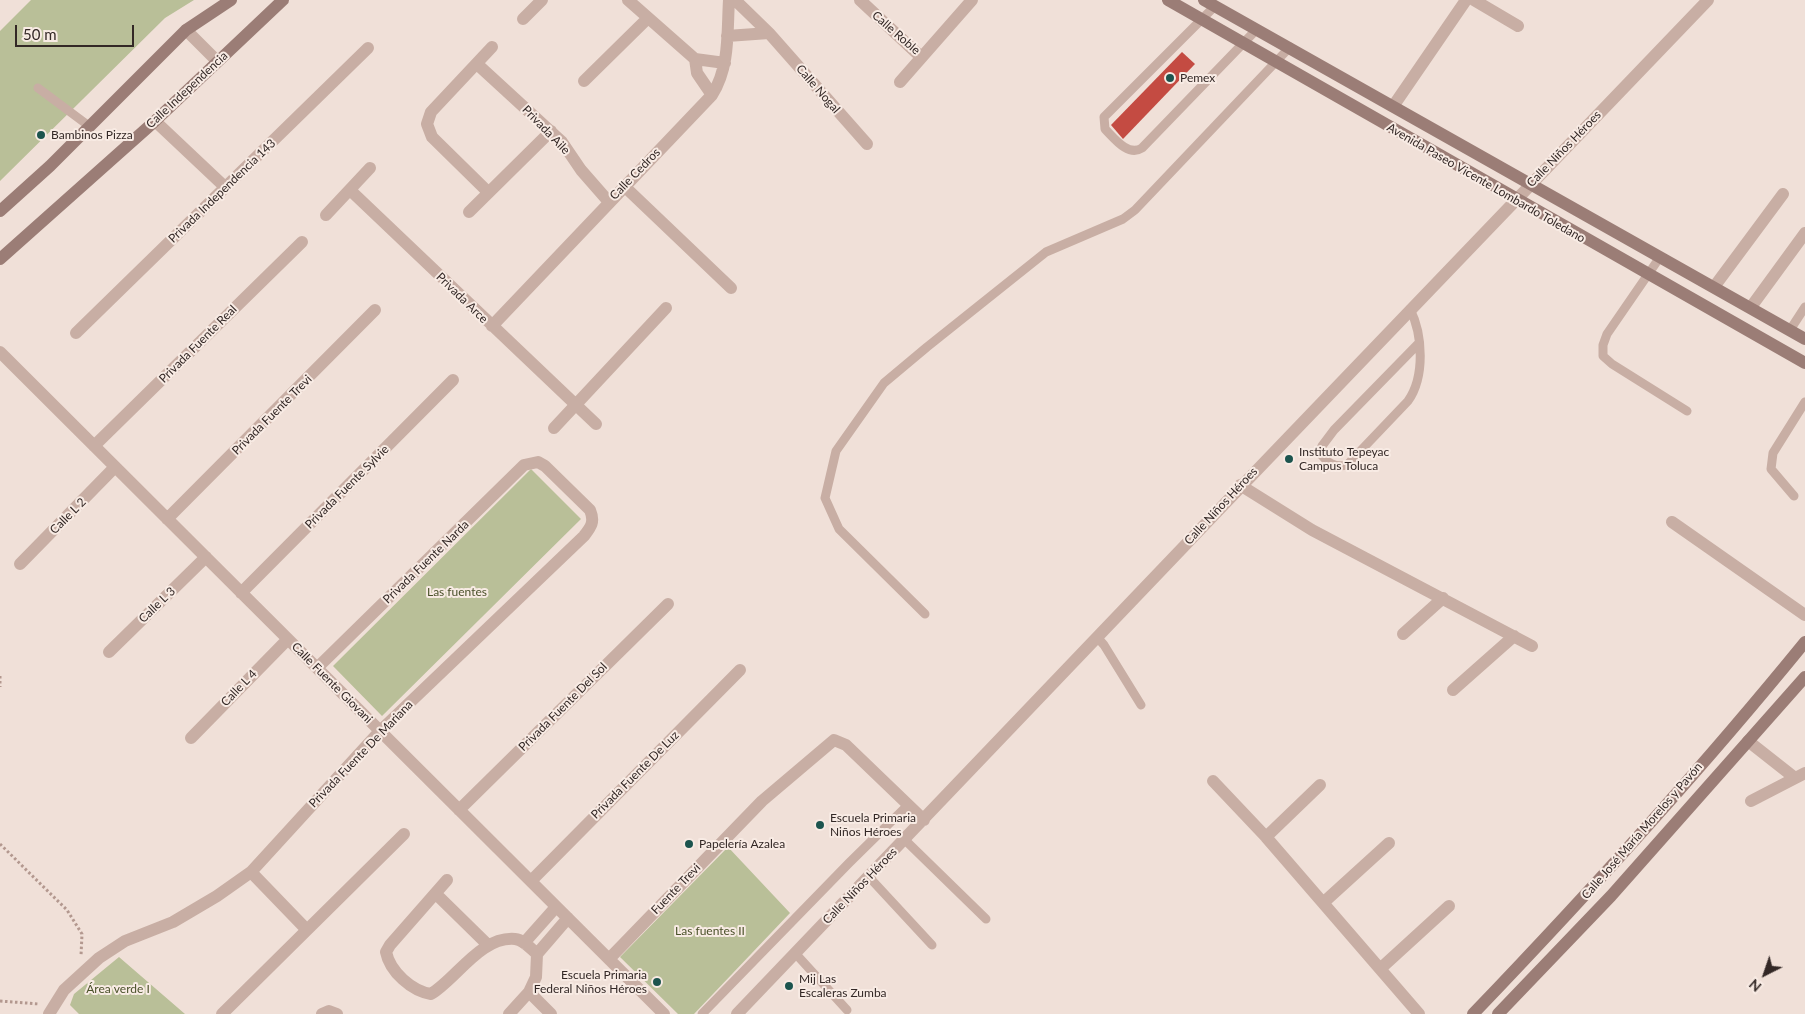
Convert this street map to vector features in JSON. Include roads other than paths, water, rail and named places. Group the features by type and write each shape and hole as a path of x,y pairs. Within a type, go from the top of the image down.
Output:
{"main road":[{"path":"0,211 50,166 186,30 231,0"},
{"name":"Calle Independencia","path":"0,259 155,121 283,0"},
{"name":"Avenida Paseo Vicente Lombardo Toledano","path":"1168,0 1515,200 1805,363"},
{"name":"Avenida Paseo Vicente Lombardo Toledano","path":"1210,3 1394,105 1529,184 1805,339"},
{"name":"Calle José María Morelos y Pavón","path":"1473,1014 1610,868 1805,642"},
{"name":"Calle José María Morelos y Pavón","path":"1498,1014 1611,896 1805,676"},
{"path":"1765,689 1782,702"}],"street":[{"path":"523,19 542,0"},
{"path":"628,0 647,19 695,59 725,63"},
{"name":"Calle Cedros","path":"492,326 712,95 723,75 729,0"},
{"name":"Calle Nogal","path":"735,0 769,33 867,144"},
{"name":"Calle Roble","path":"860,0 921,57 972,0"},
{"path":"1394,105 1466,0"},
{"path":"1474,0 1518,26"},
{"name":"Calle Niños Héroes","path":"737,1014 905,840 1240,485 1708,0"},
{"path":"584,80 647,19"},
{"path":"186,30 217,61"},
{"path":"727,36 769,33"},
{"path":"488,192 432,137 427,124 431,112 492,47"},
{"name":"Privada Independencia 143","path":"76,333 368,48"},
{"path":"900,82 921,57"},
{"path":"695,59 697,73 712,95"},
{"name":"Privada Aile","path":"477,64 551,131 609,202"},
{"path":"155,121 225,187"},
{"path":"469,212 551,131"},
{"path":"326,215 370,168"},
{"path":"624,186 731,288"},
{"name":"Privada Arce","path":"350,190 596,424"},
{"path":"1714,288 1783,194"},
{"path":"1751,307 1805,233"},
{"name":"Privada Fuente Real","path":"94,446 302,242"},
{"path":"554,428 666,308"},
{"name":"Privada Fuente Trevi","path":"167,519 375,310"},
{"name":"Calle Fuente Giovani","path":"0,352 664,1014"},
{"name":"Privada Fuente Sylvie","path":"241,593 453,380"},
{"name":"Privada Fuente Narda","path":"317,668 524,465 538,462"},
{"name":"Privada Fuente De Mariana","path":"51,1010 64,990 99,958 125,942 173,922 217,896 251,872 380,731 584,536 592,526 594,518 582,500 538,462"},
{"name":"Calle L 2","path":"20,564 116,468"},
{"path":"1240,485 1312,530 1532,646"},
{"path":"1672,522 1805,614"},
{"name":"Calle L 3","path":"109,652 206,557"},
{"path":"1404,634 1443,598"},
{"name":"Privada Fuente Del Sol","path":"459,810 668,604"},
{"path":"1454,690 1514,636"},
{"name":"Calle L 4","path":"191,738 288,639"},
{"name":"Privada Fuente De Luz","path":"531,881 740,670"},
{"name":"Fuente Trevi","path":"610,960 762,802 834,740 846,745 908,805"},
{"path":"1748,741 1800,775 1751,801"},
{"path":"1213,781 1266,837 1419,1014"},
{"path":"1266,837 1320,785"},
{"path":"908,805 924,820"},
{"path":"222,1014 404,834"},
{"path":"1322,903 1389,843"},
{"path":"251,872 307,930"},
{"path":"447,880 386,952 392,967 413,988 432,994 446,984 488,945 515,939 524,943 537,954"},
{"path":"436,894 488,945"},
{"path":"1380,969 1449,906"},
{"path":"524,943 556,907"},
{"path":"510,1014 529,992 536,977 537,954 568,918"},
{"path":"529,992 551,1014"},
{"path":"322,1014 329,1010 337,1014"}],"lane":[{"path":"1210,3 1202,19 1104,116 1105,129 1127,150 1138,151 1142,148 1257,29"},
{"path":"925,614 839,529 825,498 836,451 884,383 1046,252 1123,219 1135,210 1290,47"},
{"path":"38,88 89,126"},
{"path":"1660,257 1607,334 1603,345 1604,356 1612,364 1688,412"},
{"path":"1790,330 1805,307"},
{"path":"1410,309 1419,332 1419,343 1418,379 1415,391 1408,401 1348,465 1340,467 1324,459 1320,453 1322,446 1334,430 1419,343"},
{"path":"1794,496 1771,469 1773,453 1805,402"},
{"path":"1097,637 1104,645 1140,705"},
{"path":"702,1014 908,805"},
{"path":"905,840 986,919"},
{"path":"869,877 932,945"},
{"path":"796,953 847,1010"}],"place":[{"name":"Pemex","path":"1170,78"},
{"name":"Bambinos Pizza","path":"41,135"},
{"name":"Instituto Tepeyac Campus Toluca","path":"1289,459"},
{"name":"Escuela Primaria Niños Héroes","path":"820,825"},
{"name":"Papelería Azalea","path":"689,844"},
{"name":"Escuela Primaria Federal Niños Héroes","path":"657,982"},
{"name":"Mij Las Escaleras Zumba","path":"789,986"}],"park label":[{"name":"Las fuentes","path":"457,592"},
{"name":"Las fuentes II","path":"710,931"},
{"name":"Área verde I","path":"118,989"}]}
